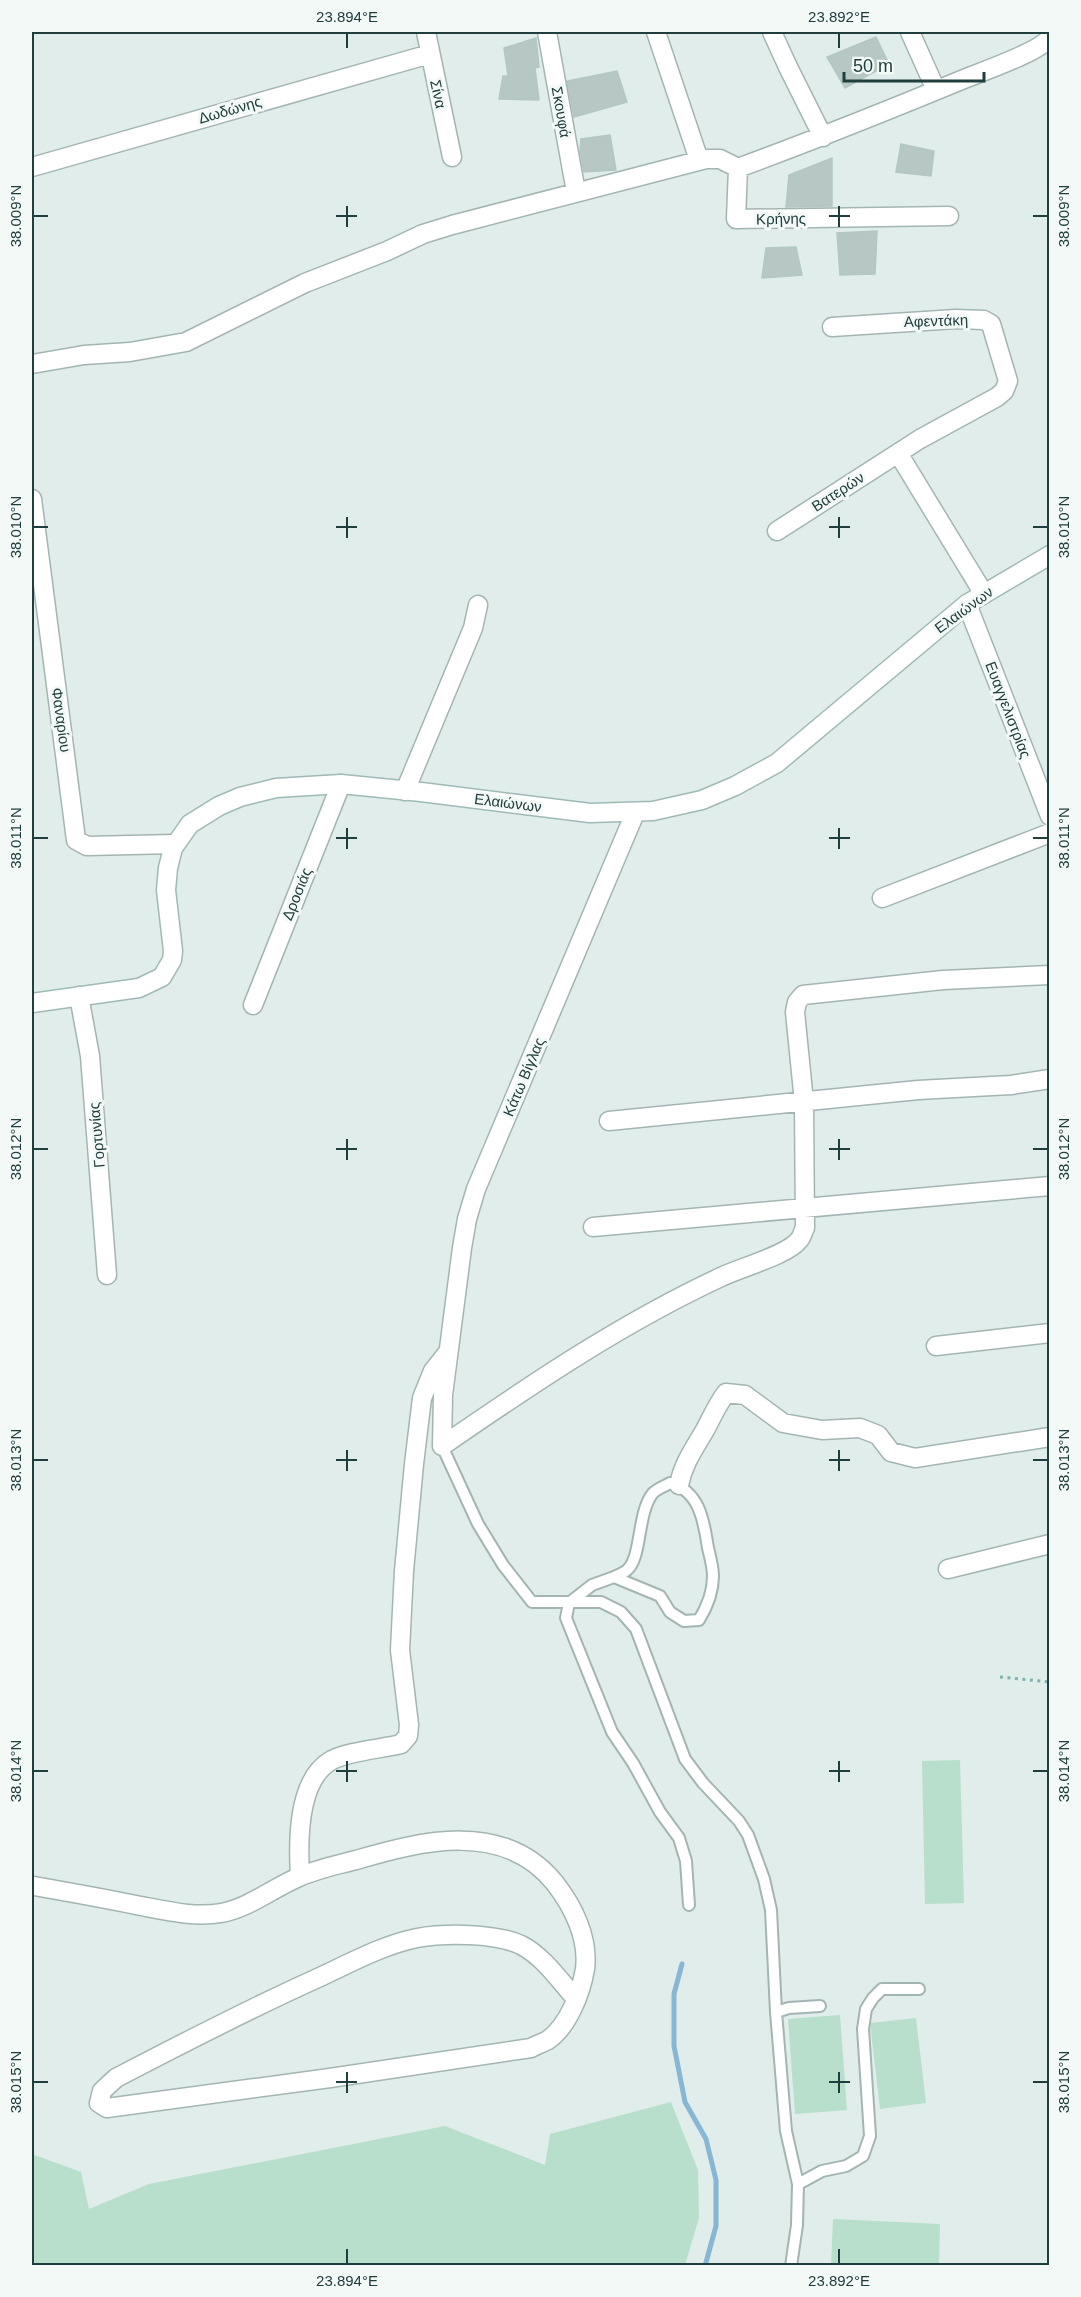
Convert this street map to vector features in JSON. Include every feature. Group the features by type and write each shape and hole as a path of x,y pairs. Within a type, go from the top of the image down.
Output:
{"street":[{"name":"Σίνα","path":"426,32 452,157"},
{"name":"Σκουφά","path":"547,32 576,192"},
{"path":"656,32 699,160"},
{"path":"772,32 823,137"},
{"path":"910,32 936,90"},
{"path":"32,364 84,355 130,352 186,342 305,283 387,251 423,234 699,160 720,159 738,168 823,137 1032,50 1050,37"},
{"name":"Δωδώνης","path":"32,167 430,54"},
{"name":"Κρήνης","path":"738,168 736,219 948,216"},
{"name":"Αφεντάκη","path":"832,327 956,319 984,320 991,324 1008,381 1004,391 898,453"},
{"path":"898,453 984,594"},
{"name":"Βατερών","path":"777,531 898,453"},
{"name":"Φαναρίου","path":"32,500 76,840 87,846 175,844"},
{"name":"Ελαιώνων","path":"32,1003 144,986 157,980 169,968 173,951 166,890 169,860 175,844 196,819 240,797 287,786 341,784 590,813 653,811 702,800 718,795 764,771 798,746 967,604 1050,555"},
{"name":"Ευαγγελιστρίας","path":"967,604 1050,816"},
{"path":"405,790 473,628 478,605"},
{"name":"Δροσιάς","path":"253,1005 341,784"},
{"name":"Κάτω Βίγλας","path":"442,1446 443,1395 462,1248 467,1219 476,1189 634,813"},
{"path":"882,898 1050,833"},
{"path":"442,1446 546,1374 720,1277 787,1249 799,1240 805,1227 804,1102 795,1012 797,1002 803,995 921,982 1050,975"},
{"name":"Γορτυνίας","path":"79,996 90,1056 107,1275"},
{"path":"609,1121 918,1090 1011,1085 1050,1079"},
{"path":"593,1227 805,1206 1050,1186"},
{"path":"936,1346 1050,1333"},
{"path":"300,1876 298,1837 306,1798 314,1776 333,1760 401,1744 408,1736 409,1725 400,1650 404,1572 414,1464 424,1391 433,1371 449,1351"},
{"path":"679,1485 682,1469 714,1409 726,1393 745,1395 783,1424 822,1430 860,1428 878,1435 891,1452 915,1458 1050,1437"},
{"path":"948,1569 1050,1544"},
{"path":"34,1886 165,1910 206,1915 224,1913 243,1906 300,1876 389,1850 460,1839 493,1844 520,1854 548,1876 564,1895 579,1925 586,1960 583,1980 576,1999 563,2023 548,2040 531,2048 107,2108 99,2103 102,2091 116,2078 378,1950 419,1938 474,1936 503,1939 523,1946 542,1961 576,1999"}],"lane":[{"path":"442,1446 478,1524 503,1565 532,1602 601,1602 621,1612 636,1629 685,1759 703,1783 739,1821 748,1835 764,1879 771,1911 776,2012 786,2131 798,2184 797,2225 791,2265"},
{"path":"614,1577 660,1596 670,1612 684,1621 699,1620 708,1606 713,1576 703,1516 692,1496 679,1485 670,1483 654,1493 646,1507 636,1555 629,1569 592,1586 569,1603 566,1617 612,1732 633,1763 660,1812 679,1838 686,1861 689,1905"},
{"path":"798,2184 822,2171 846,2166 863,2156 870,2136 863,2029 866,2009 882,1989 919,1989"},
{"path":"776,2012 789,2008 820,2006"}],"path":[{"path":"1000,1677 1050,1682"}],"green space":[{"path":"960,1760 964,1903 925,1904 922,1761"},
{"path":"840,2015 847,2110 795,2114 788,2019"},
{"path":"916,2018 926,2103 880,2109 870,2023"},
{"path":"671,2102 698,2170 699,2218 685,2265 32,2265 32,2154 81,2172 89,2209 149,2184 445,2126 545,2165 550,2134"},
{"path":"833,2219 940,2224 939,2265 831,2265"}],"building":[{"path":"876,37 889,64 845,88 827,57"},
{"path":"536,38 539,67 535,68 539,100 499,99 503,76 508,76 504,48"},
{"path":"617,71 627,102 574,117 567,81"},
{"path":"610,135 616,170 584,172 580,151 581,139"},
{"path":"901,144 934,151 931,176 896,172"},
{"path":"832,158 832,206 786,207 789,175"},
{"path":"877,231 875,274 840,275 837,233"},
{"path":"796,247 802,275 762,278 766,248"}],"waterway":[{"path":"682,1964 674,1994 674,2046 685,2102 706,2139 716,2180 716,2226 705,2266"}]}
